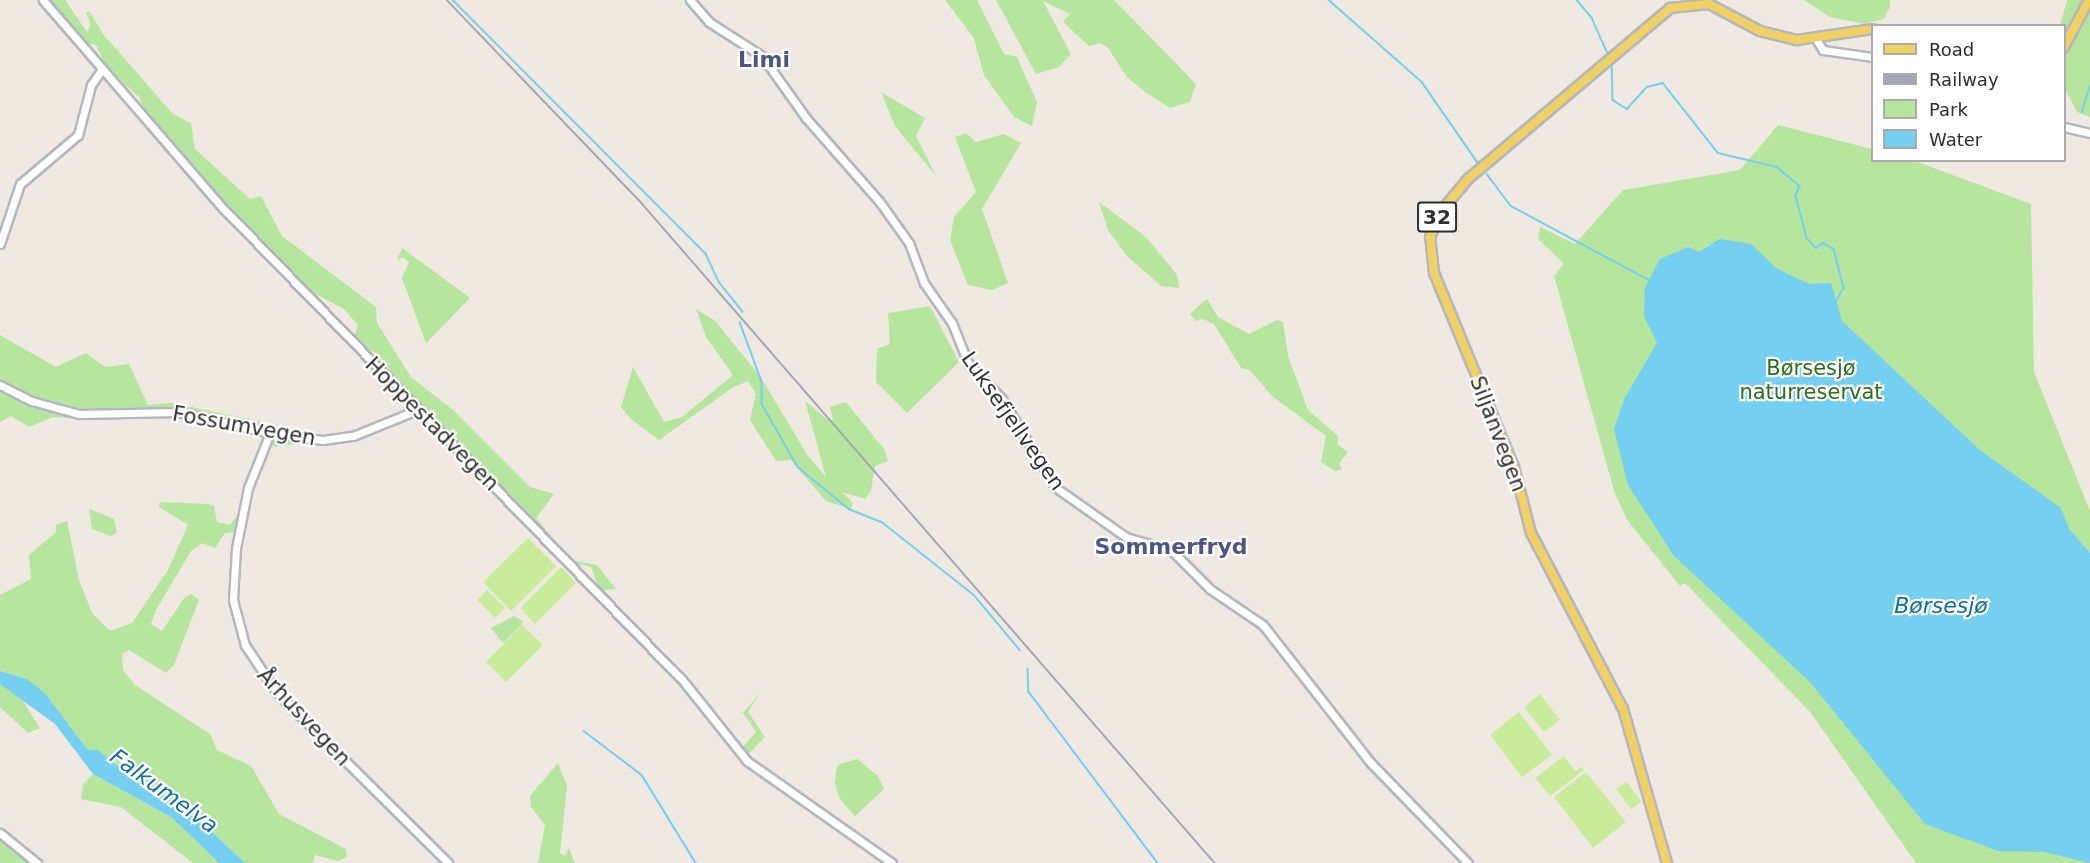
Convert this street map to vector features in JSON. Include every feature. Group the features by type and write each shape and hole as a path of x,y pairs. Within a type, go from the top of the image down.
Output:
{"main road":[{"name":"Hoppestadvegen","path":"42,0 212,196 417,410 692,691 747,761 842,824 892,863"},
{"name":"Luksefjellvegen","path":"690,0 709,22 762,56 806,118 879,201 909,243 924,283 952,323 968,363 1002,399 1055,487 1126,537 1171,550 1210,590 1263,625 1371,763 1468,863"},
{"path":"2066,43 2089,0"},
{"name":"Siljanvegen","path":"1667,863 1623,709 1531,533 1514,467 1429,253 1434,224 1461,186 1665,11 1690,3 1716,6 1773,36 1816,39 1848,29 1871,29"},
{"path":"1816,39 1823,50 1871,57"},
{"path":"0,244 20,184 78,135 91,85 102,69"},
{"path":"2066,127 2090,133"},
{"name":"Fossumvegen","path":"0,385 32,401 79,414 178,412 270,433 337,439 417,410"},
{"name":"Århusvegen","path":"270,433 247,493 236,548 233,600 244,645 277,693 448,863"},
{"path":"0,833 37,863"}],"green space":[{"path":"49,0 65,0 87,32 91,25 86,12 90,12 103,34 173,114 191,123 195,149 250,199 261,196 282,236 376,307 377,323 411,377 454,411 530,487 554,494 536,518 571,560 597,565 616,589 600,591 591,567 572,562 412,399 378,354 362,346 355,334 358,325 344,309 306,289 215,194 143,108 140,98 107,68 96,45 84,43"},
{"path":"945,0 977,0 1004,54 1017,57 1037,102 1032,126 1014,117 984,75 974,38"},
{"path":"996,0 1114,0 1196,84 1190,102 1170,108 1145,92 1127,77 1108,48 1100,43 1089,46 1063,22 1070,14 1043,1 1071,54 1059,67 1036,74"},
{"path":"1804,0 1890,0 1890,7 1884,19 1864,24 1830,17"},
{"path":"2067,0 2090,0 2090,117 2077,112 2066,91 2066,24 2061,24"},
{"path":"881,92 925,118 916,136 936,176 895,126"},
{"name":"Børsesjø","path":"1778,125 1871,149 1871,162 1918,162 2031,204 2034,372 2090,511 2090,863 1916,863 1811,713 1685,583 1680,586 1628,521 1615,494 1554,276 1564,264 1538,239 1540,227 1575,244 1623,190 1740,170"},
{"path":"966,133 976,142 1004,134 1021,143 982,209 1008,283 992,290 968,285 950,240 954,217 976,192 955,137"},
{"path":"1099,202 1147,238 1177,275 1179,288 1161,286 1127,256 1108,230"},
{"path":"402,248 470,298 426,343 402,278 409,262 403,257 397,260"},
{"path":"1207,299 1218,317 1249,334 1277,320 1283,322 1288,356 1308,410 1338,436 1337,444 1348,452 1339,464 1342,469 1335,471 1321,462 1326,436 1272,396 1250,370 1241,368 1214,324 1203,319 1196,321 1190,314"},
{"path":"930,306 959,362 907,413 876,382 877,349 890,344 888,313"},
{"path":"696,309 715,321 760,376 808,456 826,477 805,401 828,420 833,420 830,407 846,402 884,449 888,461 875,466 871,491 865,499 842,492 853,503 851,509 826,501 791,460 776,461 750,420 756,394 748,381 732,388 659,440 631,419 621,407 633,367 664,422 682,417 733,375 706,337"},
{"path":"0,335 56,367 86,353 105,367 129,364 148,405 172,403 263,422 266,428 311,434 309,442 275,447 264,437 178,416 103,420 53,417 29,427 11,416 0,422"},
{"path":"160,502 208,504 214,506 217,522 230,525 239,513 235,532 225,533 215,548 202,543 191,551 156,610 151,624 162,631 185,597 191,594 199,600 174,665 166,673 129,650 122,654 123,670 135,685 210,734 217,750 251,766 279,814 346,849 347,857 338,861 315,855 313,863 245,863 191,812 139,784 98,750 87,749 45,693 27,679 0,671 0,595 31,579 29,555 56,532 56,525 67,521 79,580 92,613 110,631 132,623 168,570 188,525 159,507"},
{"path":"89,509 114,519 117,532 111,536 92,529"},
{"path":"528,538 556,566 511,611 483,582"},
{"path":"561,567 576,583 535,624 520,608"},
{"path":"487,590 505,608 495,618 477,600"},
{"path":"514,616 524,622 503,643 491,628"},
{"path":"522,625 543,645 506,682 486,662"},
{"path":"0,684 18,693 40,728 28,733 0,707"},
{"path":"760,693 748,712 765,737 748,754 743,747 756,732 743,713"},
{"path":"1540,694 1560,720 1544,732 1524,707"},
{"path":"1519,712 1552,755 1522,777 1490,735"},
{"path":"1564,756 1575,771 1581,767 1584,770 1550,796 1535,778"},
{"path":"857,759 878,776 884,789 855,816 839,798 835,782 837,765"},
{"path":"558,763 567,786 560,853 565,856 569,848 575,863 538,863 545,825 531,807 530,796"},
{"path":"1586,772 1626,822 1593,848 1554,797"},
{"path":"93,774 171,817 219,863 193,863 121,807 81,799 83,784"},
{"path":"1627,782 1641,802 1631,809 1616,789"},
{"path":"10,840 34,863 0,863 0,841"}],"water":[{"name":"Børsesjø","path":"1720,239 1751,244 1776,268 1809,284 1831,283 1842,321 1981,451 2061,508 2069,529 2090,553 2090,863 2044,852 1998,851 1925,824 1810,682 1674,556 1628,485 1614,429 1624,399 1657,343 1644,316 1645,288 1660,259 1688,247 1699,252"},
{"path":"0,671 27,679 45,693 87,749 98,750 139,784 191,812 245,863 219,863 171,817 93,774 55,724 0,684"}],"waterway":[{"path":"453,0 706,254 719,282 743,312"},
{"path":"1329,0 1422,82 1478,163"},
{"path":"1577,0 1592,18 1609,56"},
{"path":"1612,59 1613,100 1627,109 1647,87 1663,83 1718,153 1777,167 1800,186 1796,196 1807,238 1816,248 1823,243 1834,249 1844,288 1836,302"},
{"path":"2082,112 2090,86"},
{"path":"1487,174 1511,206 1649,280"},
{"path":"740,322 762,382 762,404 798,467 849,509 882,522 974,595 1020,650"},
{"path":"1028,669 1029,692 1158,863"},
{"path":"584,731 642,775 696,863"}],"railway":[{"path":"447,0 639,200 1215,863"}],"district":[{"name":"Limi","path":"764,60"},
{"name":"Sommerfryd","path":"1171,547"}],"park label":[{"name":"Børsesjø naturreservat","path":"1811,380"}],"water label":[{"name":"Falkumelva","path":"164,791"}]}
